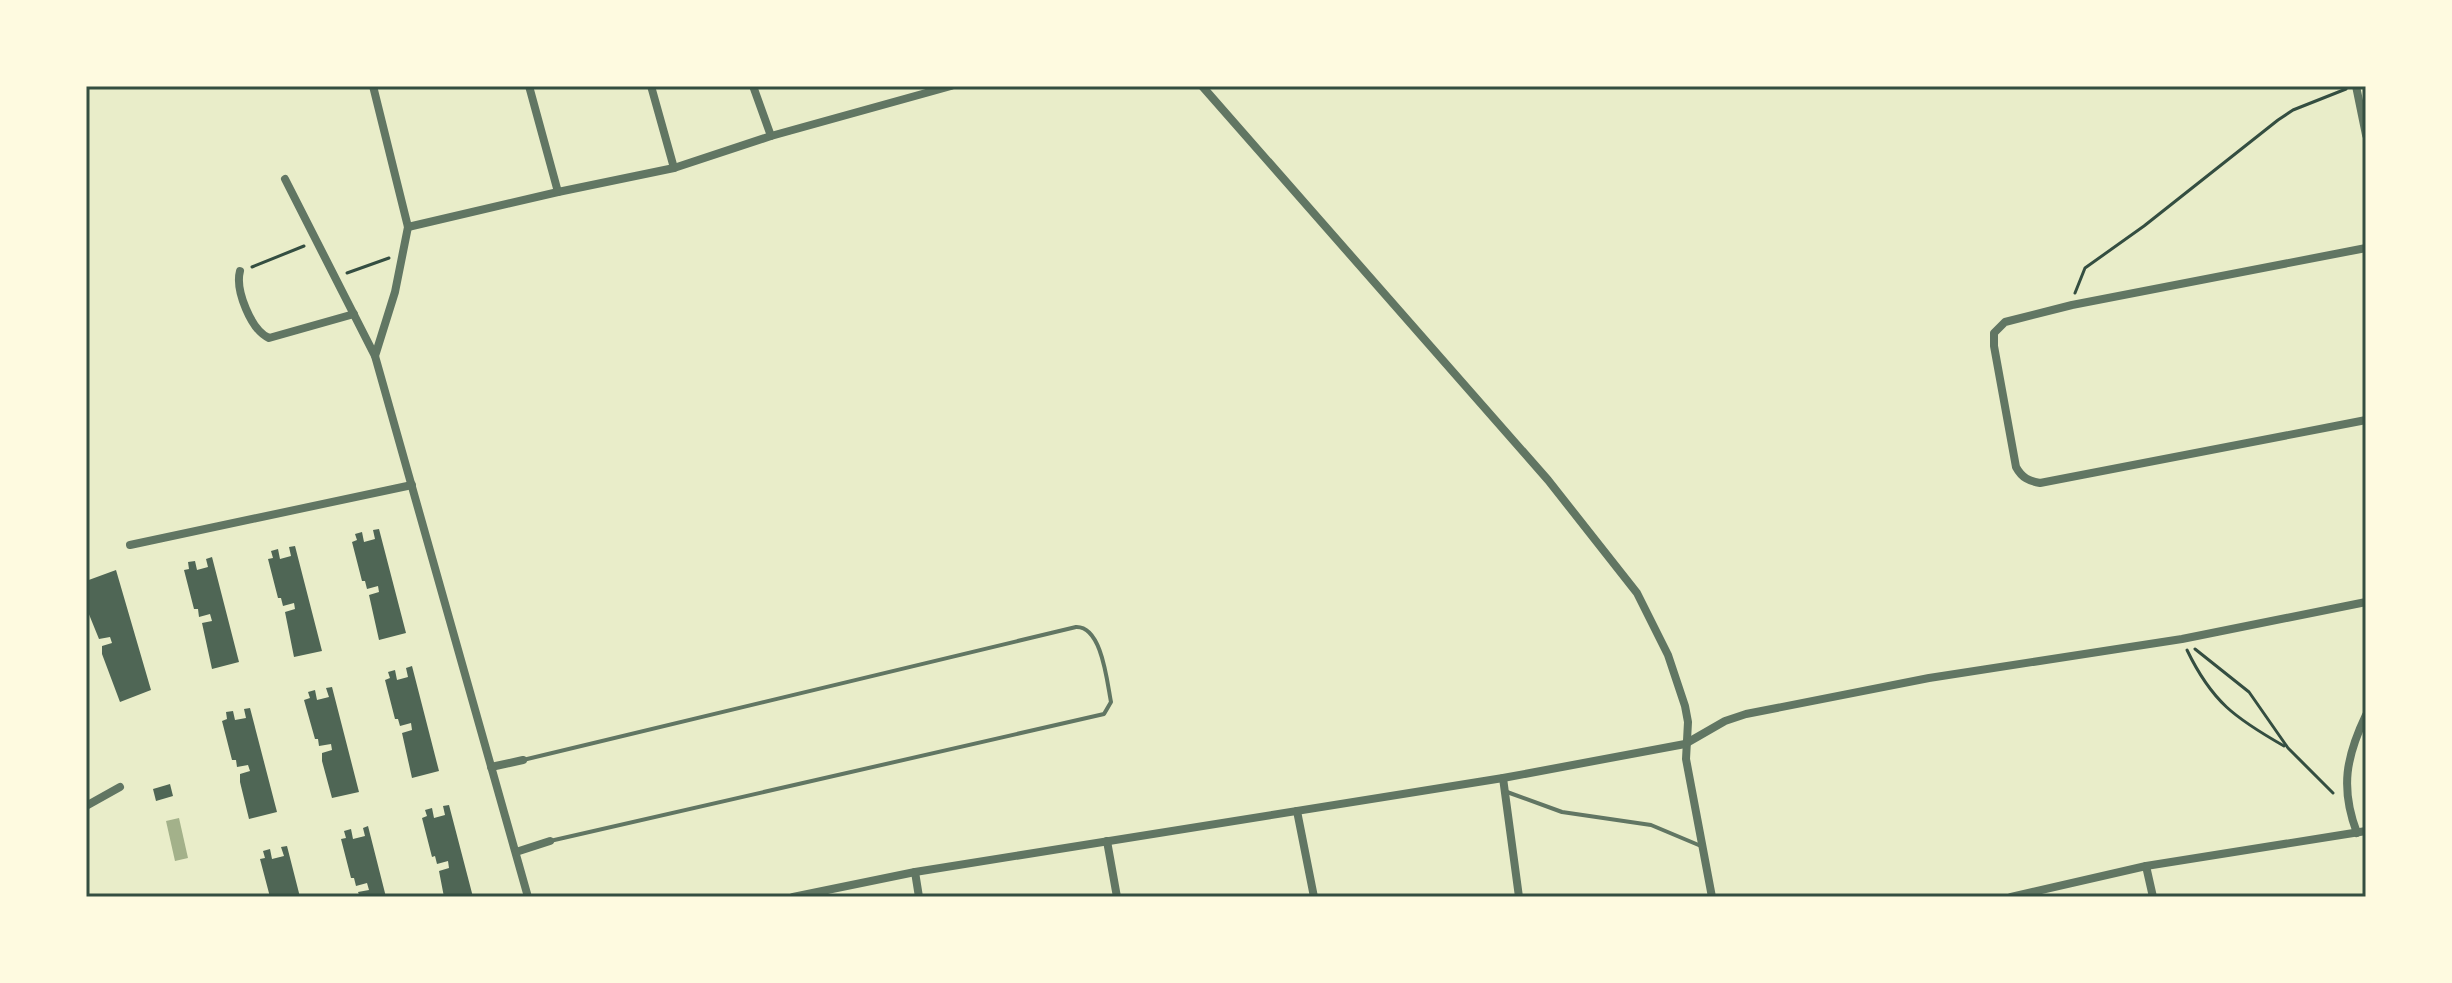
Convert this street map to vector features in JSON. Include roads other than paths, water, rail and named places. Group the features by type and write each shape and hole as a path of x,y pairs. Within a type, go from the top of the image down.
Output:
{"street":[{"path":"373,86 408,227 395,292 375,356"},
{"path":"529,86 558,192"},
{"path":"651,86 674,168"},
{"path":"753,86 771,136"},
{"path":"408,227 674,168 771,136 951,86"},
{"path":"1202,86 1548,480 1617,565 1654,623 1681,687 1688,722 1685,744 1712,897"},
{"path":"2354,86 2366,135"},
{"path":"285,179 375,356 528,897"},
{"path":"2366,248 2072,305 2005,322 1994,333 2016,467 2029,481 2040,483 2366,420"},
{"path":"240,271 239,287 243,300 259,333 269,338 354,314"},
{"path":"130,545 412,485"},
{"path":"793,897 915,872 1503,778 1685,744 1725,721 1746,714 1929,678 2182,639 2366,602"},
{"path":"2011,897 2146,866 2362,832 2347,807 2348,770 2357,734 2366,715"},
{"path":"491,767 523,760"},
{"path":"1503,778 1519,897"},
{"path":"86,806 120,787"},
{"path":"1297,811 1314,897"},
{"path":"516,852 550,841"},
{"path":"1107,841 1117,897"},
{"path":"2146,866 2153,897"},
{"path":"915,872 919,897"}],"lane":[{"path":"523,760 1076,627 1084,626 1097,642 1111,702 1104,714 550,841"},
{"path":"1504,791 1562,812 1651,825 1703,847"}]}
